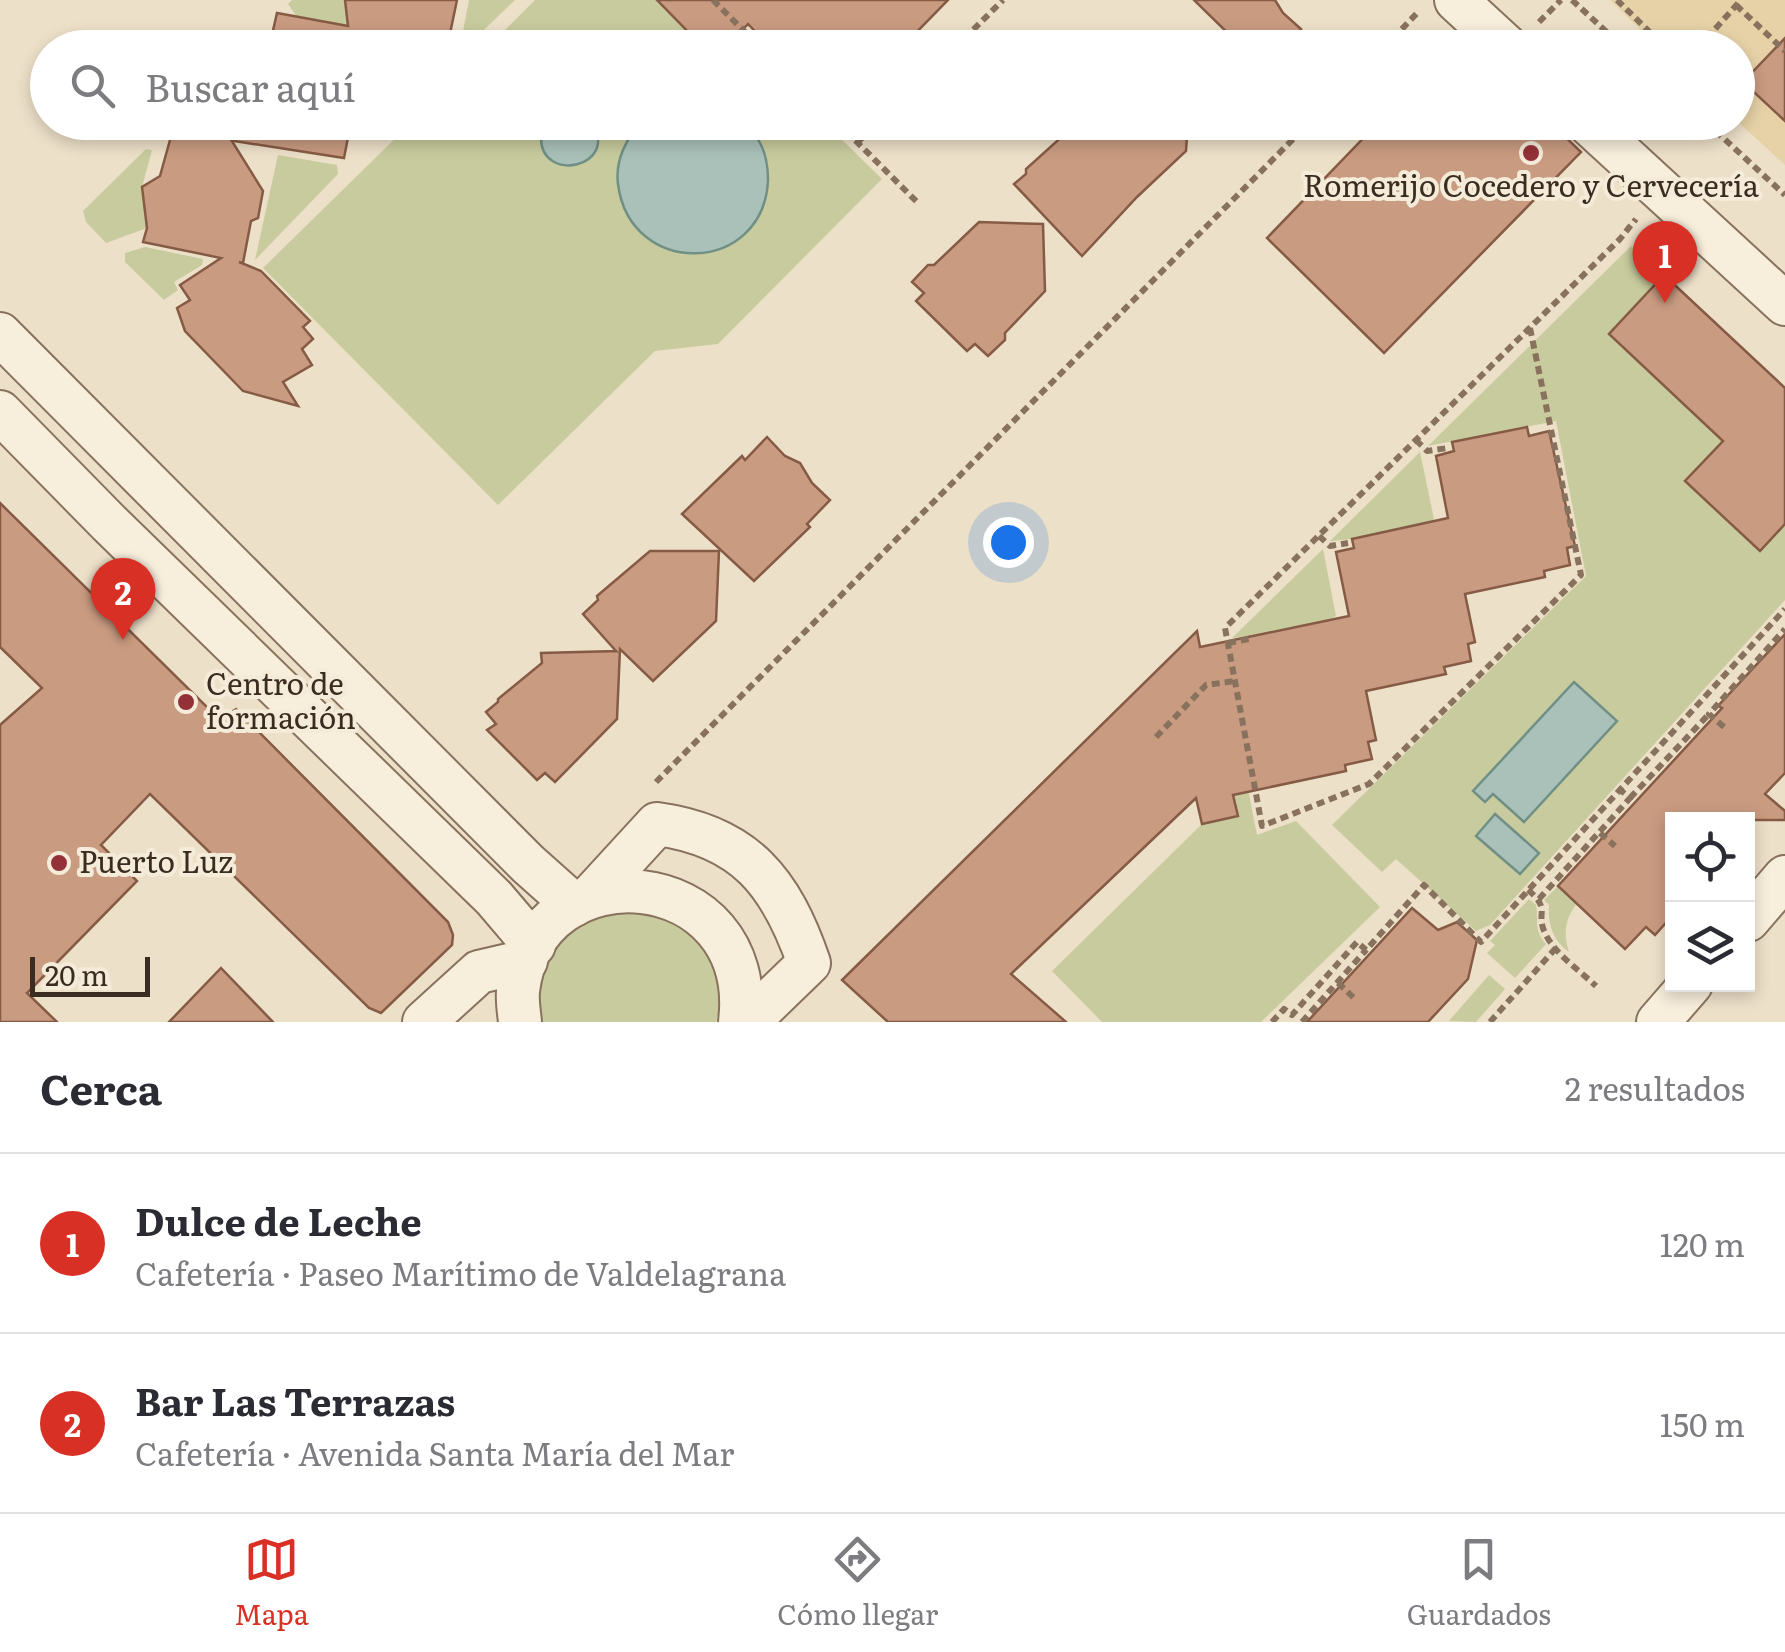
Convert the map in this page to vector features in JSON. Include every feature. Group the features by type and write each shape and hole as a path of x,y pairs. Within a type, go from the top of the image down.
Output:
{"street":[{"path":"1494,0 1539,30"},
{"path":"1440,1 1482,30"},
{"path":"1607,140 1785,304"},
{"path":"1640,140 1785,272"},
{"path":"0,334 528,864 582,901"},
{"path":"0,412 494,898 530,953"},
{"path":"520,1022 518,992 530,953 551,922 582,901 658,824 686,828 726,844 758,869 783,902 799,934 808,962 748,1022"},
{"path":"1755,912 1785,877"},
{"path":"582,901 620,890 650,892 679,901 705,918 725,942 738,970 740,1022"},
{"path":"424,1022 479,972 530,953"},
{"path":"1658,1022 1683,992"}],"path":[{"path":"712,0 743,30"},
{"path":"973,30 1003,0"},
{"path":"1545,30 1561,0"},
{"path":"1572,0 1604,30"},
{"path":"1617,0 1648,30"},
{"path":"1401,30 1416,15 1440,1"},
{"path":"1714,30 1738,2 1785,51"},
{"path":"854,140 918,203"},
{"path":"857,143 860,140"},
{"path":"646,792 1292,140"},
{"path":"1725,140 1785,195"},
{"path":"1530,328 1581,575 1369,784 1262,826 1224,628 1319,536 1416,440 1530,328 1620,240 1639,214"},
{"path":"1416,440 1427,451 1448,448"},
{"path":"1319,536 1330,546 1348,544"},
{"path":"1302,1022 1424,885 1480,942 1785,608"},
{"path":"1538,899 1785,629"},
{"path":"1228,643 1249,639"},
{"path":"1156,737 1206,685 1235,680"},
{"path":"1709,714 1724,726"},
{"path":"1620,790 1630,798"},
{"path":"1600,833 1615,846"},
{"path":"1528,890 1543,909 1545,934 1596,986"},
{"path":"1272,1022 1284,1009 1292,1015 1357,942 1366,950"},
{"path":"1490,1022 1556,948"},
{"path":"1338,984 1355,999"}],"green space":[{"path":"292,0 345,0 349,29 297,17 288,4"},
{"path":"469,0 515,0 484,30 463,30"},
{"path":"535,0 657,0 686,30 505,30"},
{"path":"394,140 842,140 882,179 718,344 655,351 498,505 263,268"},
{"path":"146,149 152,150 142,187 147,228 106,243 86,222 83,211"},
{"path":"278,155 337,165 338,174 255,260"},
{"path":"1631,246 1664,275 1609,334 1723,441 1686,481 1760,551 1785,524 1785,600 1490,925 1476,931 1396,859 1382,872 1332,825 1586,576 1556,421 1428,446"},
{"path":"145,247 203,259 202,265 174,282 178,290 164,300 125,262 125,253"},
{"path":"1420,452 1434,519 1330,541"},
{"path":"1323,549 1336,616 1232,638"},
{"path":"1229,693 1257,835 1296,821 1380,907 1261,1022 1102,1022 1052,971 1202,824 1238,815 1231,782"},
{"path":"1558,886 1576,904 1566,927 1569,952 1553,932 1549,905 1544,900"},
{"path":"1529,899 1536,905 1538,930 1546,944 1515,978 1487,953 1495,945 1490,941"},
{"path":"636,910 666,918 702,948 719,991 716,1022 542,1022 541,987 560,942 586,921 607,913"},
{"path":"1489,975 1505,989 1476,1022 1449,1021"}],"sand":[{"path":"1610,0 1785,0 1785,165 1755,138 1755,30 1641,30"}],"water":[{"path":"541,140 598,140 596,150 577,164 553,161 544,152"},
{"path":"629,140 758,140 768,180 761,211 745,234 722,248 696,253 670,250 646,237 628,215 618,184 623,150"},
{"path":"1574,682 1617,721 1524,822 1493,794 1485,802 1473,791"},
{"path":"1495,814 1539,853 1520,874 1476,836"}],"building":[{"path":"345,0 457,0 451,30 273,30 277,13 348,26"},
{"path":"657,0 948,0 919,30 754,30 748,24 742,30 686,30"},
{"path":"1194,0 1275,0 1301,29 1300,30 1225,30"},
{"path":"1785,38 1785,121 1755,93 1755,69"},
{"path":"170,140 231,140 263,191 258,218 251,221 243,263 239,262 261,271 310,321 303,327 313,339 302,349 312,365 283,382 298,406 243,391 185,331 177,308 190,300 180,285 221,258 143,242 147,228 142,187 160,176"},
{"path":"234,140 348,140 344,158"},
{"path":"1058,140 1187,140 1186,151 1082,256 1014,184 1026,174 1026,169"},
{"path":"1362,140 1569,140 1581,152 1384,353 1267,238"},
{"path":"979,222 1043,224 1045,291 988,356 975,344 967,351 916,301 924,293 912,282"},
{"path":"1664,275 1785,388 1785,524 1760,551 1685,481 1723,441 1609,334"},
{"path":"1527,427 1529,436 1549,431 1575,546 1567,548 1570,565 1544,571 1545,577 1465,594 1475,642 1468,644 1471,661 1444,667 1446,674 1366,691 1376,740 1368,742 1372,759 1345,765 1346,771 1233,795 1238,816 1202,824 1196,798 1011,974 1066,1022 888,1022 842,980 1197,631 1200,647 1349,616 1336,552 1354,548 1352,539 1448,518 1436,456 1454,451 1452,442"},
{"path":"767,437 785,456 800,463 812,483 830,500 807,524 810,527 754,581 682,514"},
{"path":"0,503 220,720 236,709 448,922 452,945 381,1013 369,1008 150,794 101,845 137,881 27,993 57,1022 0,1022 0,725 42,688 0,647"},
{"path":"650,551 719,551 716,621 653,681 620,649 617,719 555,782 545,773 537,780 487,730 496,724 486,712 542,663 541,653 616,651 583,614 598,600 597,596"},
{"path":"1785,634 1785,773 1765,794 1785,811 1785,820 1755,820 1755,812 1665,812 1665,924 1655,935 1646,927 1625,949 1558,886 1722,708 1718,706"},
{"path":"1412,908 1438,930 1457,922 1477,940 1468,979 1428,1022 1307,1022"},
{"name":"Puerto Luz","path":"221,968 273,1022 169,1022"}],"place":[{"name":"Romerijo Cocedero y Cervecería","path":"1531,153"},
{"name":"Dulce de Leche","path":"1665,303"},
{"name":"Bar Las Terrazas","path":"123,640"},
{"name":"Centro de formación","path":"186,702"},
{"name":"Puerto Luz","path":"59,863"}]}
